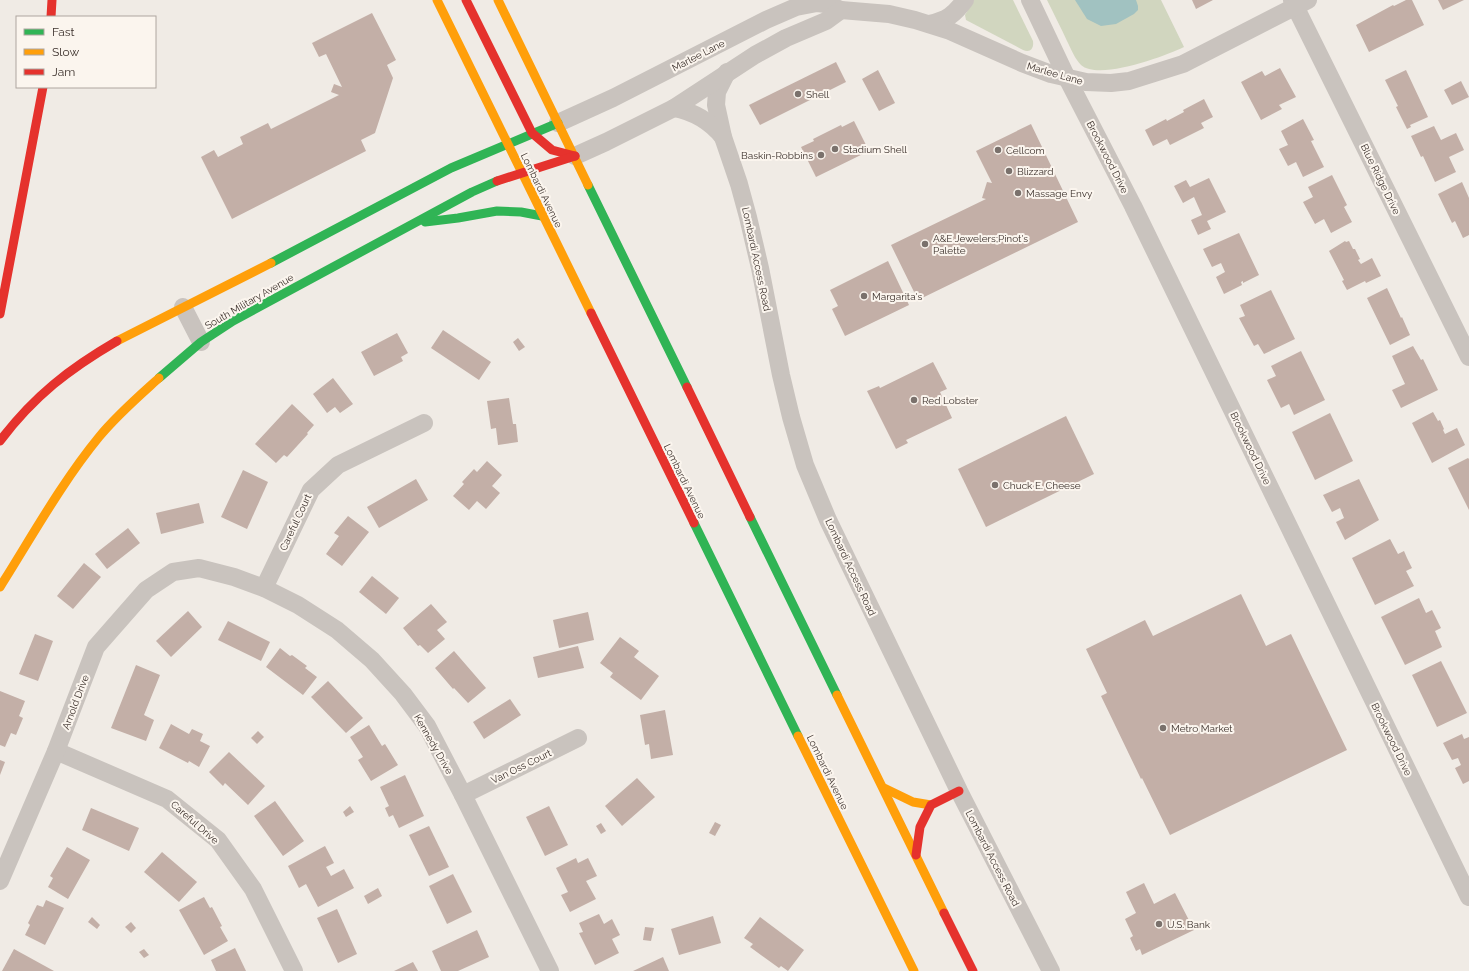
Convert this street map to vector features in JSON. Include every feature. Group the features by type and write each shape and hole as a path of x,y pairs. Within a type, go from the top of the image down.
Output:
{"main road":[{"path":"51,16 52,0"},
{"name":"Lombardi Avenue","path":"437,0 914,971"},
{"path":"466,0 532,133 552,150 575,156"},
{"path":"498,0 973,971"},
{"path":"0,314 42,88"},
{"path":"0,442 27,407 43,390 87,358 127,335 285,256 451,168 558,123"},
{"name":"South Military Avenue","path":"0,587 67,481 98,438 139,395 201,342 233,321 268,301 416,224 472,192 492,183 575,156"},
{"path":"416,224 497,211 521,212 542,216"},
{"path":"884,788 913,802 932,806"},
{"path":"916,855 920,827 932,806 959,791"}],"street":[{"path":"929,24 946,19 957,10 965,0"},
{"name":"Brookwood Drive","path":"1030,0 1067,78 1133,206 1469,897"},
{"name":"Marlee Lane","path":"558,123 613,98 787,10 802,5 818,3 826,4 841,10 889,14 929,24 950,31 1022,63 1051,74 1086,82 1111,83 1128,80 1183,64 1299,2"},
{"name":"Blue Ridge Drive","path":"1299,2 1469,357"},
{"path":"575,156 674,108 727,72 786,38 826,21 841,10"},
{"name":"Lombardi Access Road","path":"727,72 719,88 716,100 723,137 740,184 760,268 793,428 805,465 835,535 959,791 1051,971"},
{"name":"Lombardi Access Road","path":"674,108 692,112 702,117 723,137"},
{"path":"183,307 201,342"},
{"name":"Careful Court","path":"264,588 311,490 338,465 424,423"},
{"name":"Kennedy Drive","path":"199,568 234,577 264,588 298,605 337,630 372,660 404,694 427,726 463,795 550,971"},
{"name":"Arnold Drive","path":"0,881 56,751 96,646 146,590 173,572 199,568"},
{"name":"Van Oss Court","path":"463,795 578,738"},
{"name":"Careful Drive","path":"56,751 167,799 218,840 254,889 294,971"}],"green space":[{"path":"974,0 1013,0 1033,41 1031,50 1023,50 966,20 965,15"},
{"path":"1047,0 1161,0 1184,47 1148,61 1116,69 1090,69 1081,65 1075,57"}],"water":[{"path":"1075,0 1136,0 1138,10 1134,14 1116,24 1101,26 1087,19"}],"building":[{"path":"1192,0 1213,0 1196,9"},
{"path":"1406,0 1412,0 1424,25 1369,52 1356,25 1393,5 1394,6"},
{"path":"1438,0 1464,0 1443,10"},
{"path":"372,13 396,60 387,65 393,78 375,133 361,140 366,151 232,219 201,157 214,150 218,157 243,144 240,137 268,123 271,129 339,95 331,92 334,84 342,87 326,54 319,57 312,43"},
{"name":"Shell","path":"836,62 846,82 760,125 749,105"},
{"path":"1280,68 1296,97 1279,105 1282,109 1261,120 1241,82 1262,71 1265,76"},
{"path":"878,70 895,103 879,111 862,79"},
{"path":"1406,70 1428,117 1410,125 1411,127 1407,129 1396,107 1398,106 1385,80"},
{"path":"1461,81 1469,97 1452,105 1444,90"},
{"path":"1204,99 1213,117 1201,123 1204,128 1170,145 1167,139 1153,146 1145,130 1166,119 1167,121 1184,112 1183,110"},
{"path":"1303,119 1314,140 1311,141 1324,167 1303,177 1296,162 1288,166 1279,149 1288,145 1281,131"},
{"name":"Stadium Shell","path":"854,121 869,151 816,177 801,147 814,141 813,139 841,125 842,127"},
{"path":"1031,124 1078,222 918,300 891,245 986,199 982,198 987,182 992,183 976,151"},
{"path":"1434,126 1441,140 1456,133 1464,150 1449,157 1456,172 1435,182 1423,156 1421,157 1411,136"},
{"path":"1332,175 1347,205 1344,207 1352,222 1331,233 1324,219 1315,224 1303,202 1313,197 1308,187"},
{"path":"1209,178 1226,212 1207,221 1211,229 1198,235 1191,220 1202,215 1194,197 1183,203 1174,186 1186,180 1190,187"},
{"path":"1462,182 1469,198 1469,235 1463,238 1455,221 1452,223 1438,194"},
{"path":"1239,233 1259,275 1243,283 1243,281 1241,282 1242,285 1224,294 1216,277 1225,272 1221,263 1212,267 1203,249"},
{"path":"1345,241 1349,241 1353,249 1355,249 1360,259 1358,260 1361,264 1372,258 1381,276 1366,283 1365,281 1347,290 1342,281 1344,280 1329,251"},
{"path":"888,261 909,305 845,336 832,309 838,306 830,290"},
{"path":"1387,288 1410,335 1390,345 1367,298"},
{"path":"1271,290 1295,339 1264,354 1258,344 1254,346 1239,318 1245,316 1240,305"},
{"path":"443,330 491,362 479,380 431,348"},
{"path":"397,333 408,353 401,357 403,361 374,376 361,352"},
{"path":"518,338 525,347 519,351 513,342"},
{"path":"1413,346 1421,360 1423,359 1438,390 1401,408 1392,390 1405,384 1392,356"},
{"path":"1301,351 1325,400 1294,415 1289,404 1281,408 1267,380 1276,376 1271,366"},
{"path":"933,362 947,389 940,392 952,418 906,440 908,443 896,449 867,391 879,386 880,388"},
{"path":"333,378 353,404 340,413 335,407 327,413 313,394"},
{"path":"509,398 513,424 516,424 518,442 498,445 496,428 491,429 487,401"},
{"path":"292,404 314,425 307,433 308,434 287,457 284,455 276,463 255,444"},
{"path":"1433,412 1438,421 1440,420 1445,434 1457,428 1465,445 1432,463 1412,423"},
{"path":"1330,413 1353,461 1315,480 1292,432"},
{"path":"1066,416 1094,474 986,527 958,469"},
{"path":"1468,458 1469,459 1469,510 1448,468"},
{"path":"487,461 502,475 492,486 500,493 486,509 477,501 469,510 453,496 464,484 462,482 474,469 477,472"},
{"path":"243,470 268,482 247,529 221,517"},
{"path":"416,479 428,500 379,528 367,507"},
{"path":"1359,479 1379,520 1345,540 1336,522 1344,518 1340,508 1332,512 1323,495"},
{"path":"199,503 204,523 161,534 156,513"},
{"path":"348,516 369,532 342,566 326,554 339,536 334,533"},
{"path":"128,528 140,543 107,569 95,554"},
{"path":"1390,539 1398,554 1404,551 1412,568 1406,571 1414,586 1375,605 1352,558"},
{"path":"84,563 101,577 73,609 57,596"},
{"path":"372,576 399,598 386,614 359,592"},
{"path":"1241,594 1266,646 1291,634 1347,750 1170,835 1101,696 1107,693 1086,649 1145,620 1153,636"},
{"path":"1419,598 1426,613 1432,610 1441,628 1435,631 1442,647 1405,665 1381,617"},
{"path":"431,604 447,622 437,630 445,639 428,653 420,645 418,646 403,628"},
{"path":"188,611 202,627 171,657 156,641"},
{"path":"588,612 594,640 559,648 553,620"},
{"path":"228,621 270,642 261,661 218,640"},
{"path":"35,634 53,641 38,681 19,674"},
{"path":"620,637 639,651 634,657 659,676 641,700 610,677 613,673 600,663"},
{"path":"578,646 584,668 538,678 533,657"},
{"path":"280,648 307,666 305,668 317,677 303,695 266,667"},
{"path":"454,651 486,688 468,703 454,688 453,689 435,668"},
{"path":"1441,661 1467,713 1437,727 1412,675"},
{"path":"136,665 160,675 144,715 154,720 146,741 111,728"},
{"path":"328,681 363,718 346,733 311,697"},
{"path":"0,691 25,701 19,716 23,718 16,735 11,733 5,747 0,745"},
{"path":"510,699 521,715 484,739 473,722"},
{"path":"665,710 673,755 651,759 649,744 645,745 640,715"},
{"path":"171,724 189,734 192,729 203,734 200,741 210,746 199,767 159,748"},
{"path":"369,725 382,746 385,744 398,765 371,781 358,760 363,757 350,737"},
{"path":"258,731 264,737 257,744 251,738"},
{"path":"1462,734 1464,739 1469,737 1469,781 1463,784 1455,768 1461,765 1458,758 1452,760 1443,743"},
{"path":"229,752 265,786 248,805 225,783 223,786 209,772"},
{"path":"0,760 5,762 0,775"},
{"path":"405,775 424,816 399,828 393,815 389,817 385,808 389,806 380,787"},
{"path":"637,778 655,797 622,826 605,806"},
{"path":"275,801 304,841 283,856 254,816"},
{"path":"350,806 354,812 346,817 343,812"},
{"path":"549,806 568,845 545,856 526,817"},
{"path":"91,808 139,828 129,851 82,830"},
{"path":"715,822 721,825 715,836 709,833"},
{"path":"601,823 606,831 601,834 596,826"},
{"path":"429,826 449,867 429,876 409,835"},
{"path":"325,846 334,863 326,867 331,876 344,869 354,888 318,907 306,884 299,888 288,866"},
{"path":"67,847 90,860 68,899 48,887 53,878 50,876"},
{"path":"162,852 197,882 179,902 144,872"},
{"path":"576,858 578,863 588,858 597,876 586,881 596,899 570,912 561,895 568,892 556,868"},
{"path":"453,874 472,912 447,924 429,886"},
{"name":"U.S. Bank","path":"1144,883 1154,904 1175,893 1194,930 1142,955 1140,949 1136,951 1130,938 1133,936 1125,919 1136,913 1126,892"},
{"path":"378,888 382,896 368,904 364,896"},
{"path":"204,897 210,908 212,907 222,926 220,927 228,941 204,955 179,910"},
{"path":"46,900 64,908 45,945 25,935 30,925 28,923 37,905 43,907"},
{"path":"337,909 357,954 338,963 317,918"},
{"path":"599,914 604,924 612,919 620,935 612,939 619,953 595,965 579,933 583,932 579,923"},
{"path":"713,916 721,943 679,955 671,929"},
{"path":"92,917 100,925 97,929 88,922"},
{"path":"760,917 804,950 788,971 781,966 779,968 750,947 753,944 744,938"},
{"path":"131,922 136,928 131,933 125,927"},
{"path":"645,927 654,928 651,941 643,940"},
{"path":"477,930 489,957 458,971 441,971 432,951"},
{"path":"235,948 246,971 216,971 211,960"},
{"path":"14,949 54,971 2,971"},
{"path":"144,949 149,955 144,958 139,952"},
{"path":"663,957 669,971 633,971"},
{"path":"413,962 418,971 394,971"}],"traffic: fast":[{"path":"271,263 451,168 558,123"},
{"path":"159,378 201,342 233,321 472,192 497,181"},
{"path":"588,185 687,387"},
{"path":"425,222 497,211 521,212 542,216"},
{"path":"750,517 837,695"},
{"path":"694,523 798,736"}],"traffic: slow":[{"path":"437,0 591,313"},
{"path":"498,0 588,185"},
{"path":"117,341 271,263"},
{"path":"0,587 47,510 85,454 113,421 159,378"},
{"path":"837,695 944,913"},
{"path":"798,736 914,971"},
{"path":"884,788 913,802 931,805"}],"traffic: jam":[{"path":"51,16 52,0"},
{"path":"466,0 532,133 552,150 575,156"},
{"path":"0,314 43,88"},
{"path":"497,181 575,156"},
{"path":"591,313 694,523"},
{"path":"0,441 26,410 53,385 83,362 117,341"},
{"path":"687,387 750,517"},
{"path":"916,855 920,827 931,805 959,791"},
{"path":"944,913 973,971"}],"place":[{"name":"Shell","path":"798,94"},
{"name":"Stadium Shell","path":"835,149"},
{"name":"Cellcom","path":"998,150"},
{"name":"Baskin-Robbins","path":"821,155"},
{"name":"Blizzard","path":"1009,171"},
{"name":"Massage Envy","path":"1018,193"},
{"name":"A&E Jewelers;Pinot's Palette","path":"925,244"},
{"name":"Margarita's","path":"864,296"},
{"name":"Red Lobster","path":"914,400"},
{"name":"Chuck E. Cheese","path":"995,485"},
{"name":"Metro Market","path":"1163,728"},
{"name":"U.S. Bank","path":"1159,924"}]}
